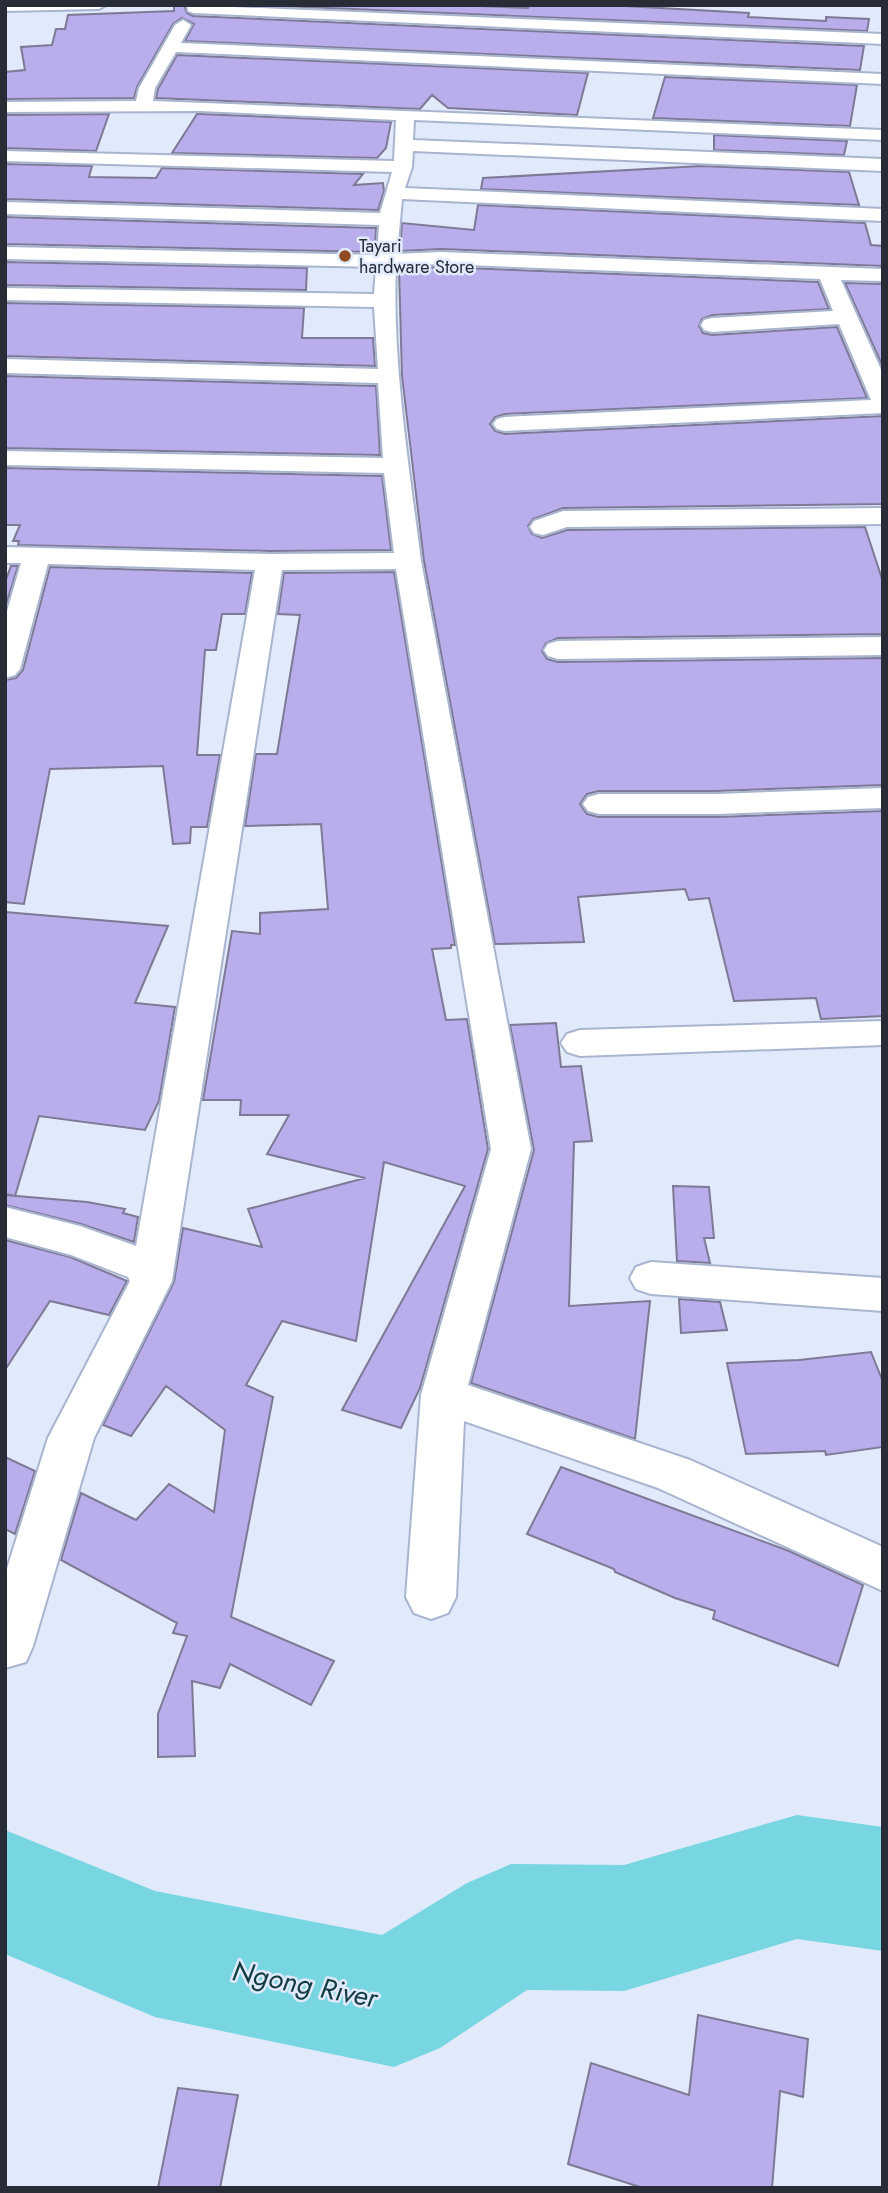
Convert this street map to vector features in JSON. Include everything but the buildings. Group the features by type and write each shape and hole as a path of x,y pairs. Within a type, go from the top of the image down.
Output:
{"street":[{"path":"5,7 99,5"},
{"path":"145,106 147,88 194,7 883,38"},
{"path":"173,47 883,79"},
{"path":"5,107 79,109 145,106 399,168 883,215"},
{"path":"5,208 399,168 883,135"},
{"path":"5,156 399,168 883,165"},
{"path":"399,168 384,302 396,466 408,561 511,1149 443,1395 431,1597"},
{"path":"6,255 347,262 442,258 883,275"},
{"path":"827,272 845,317 877,379 883,401"},
{"path":"5,294 384,302"},
{"path":"712,325 845,317"},
{"path":"5,366 388,376"},
{"path":"505,424 883,406"},
{"path":"5,458 396,466"},
{"path":"543,527 563,519 883,516"},
{"path":"5,555 270,562 408,561"},
{"path":"5,669 37,556"},
{"path":"8,1646 71,1438 151,1281 270,562"},
{"path":"558,650 883,646"},
{"path":"599,804 718,804 883,798"},
{"path":"580,1043 883,1033"},
{"path":"5,1222 80,1242 144,1266 151,1281"},
{"path":"651,1278 883,1295"},
{"path":"443,1395 674,1474 883,1570"}],"waterway":[{"name":"Ngong River","path":"5,1892 155,1954 394,2002 511,1927 624,1928 797,1877 883,1889"}],"place":[{"name":"Tayari hardware Store","path":"345,256"}]}
